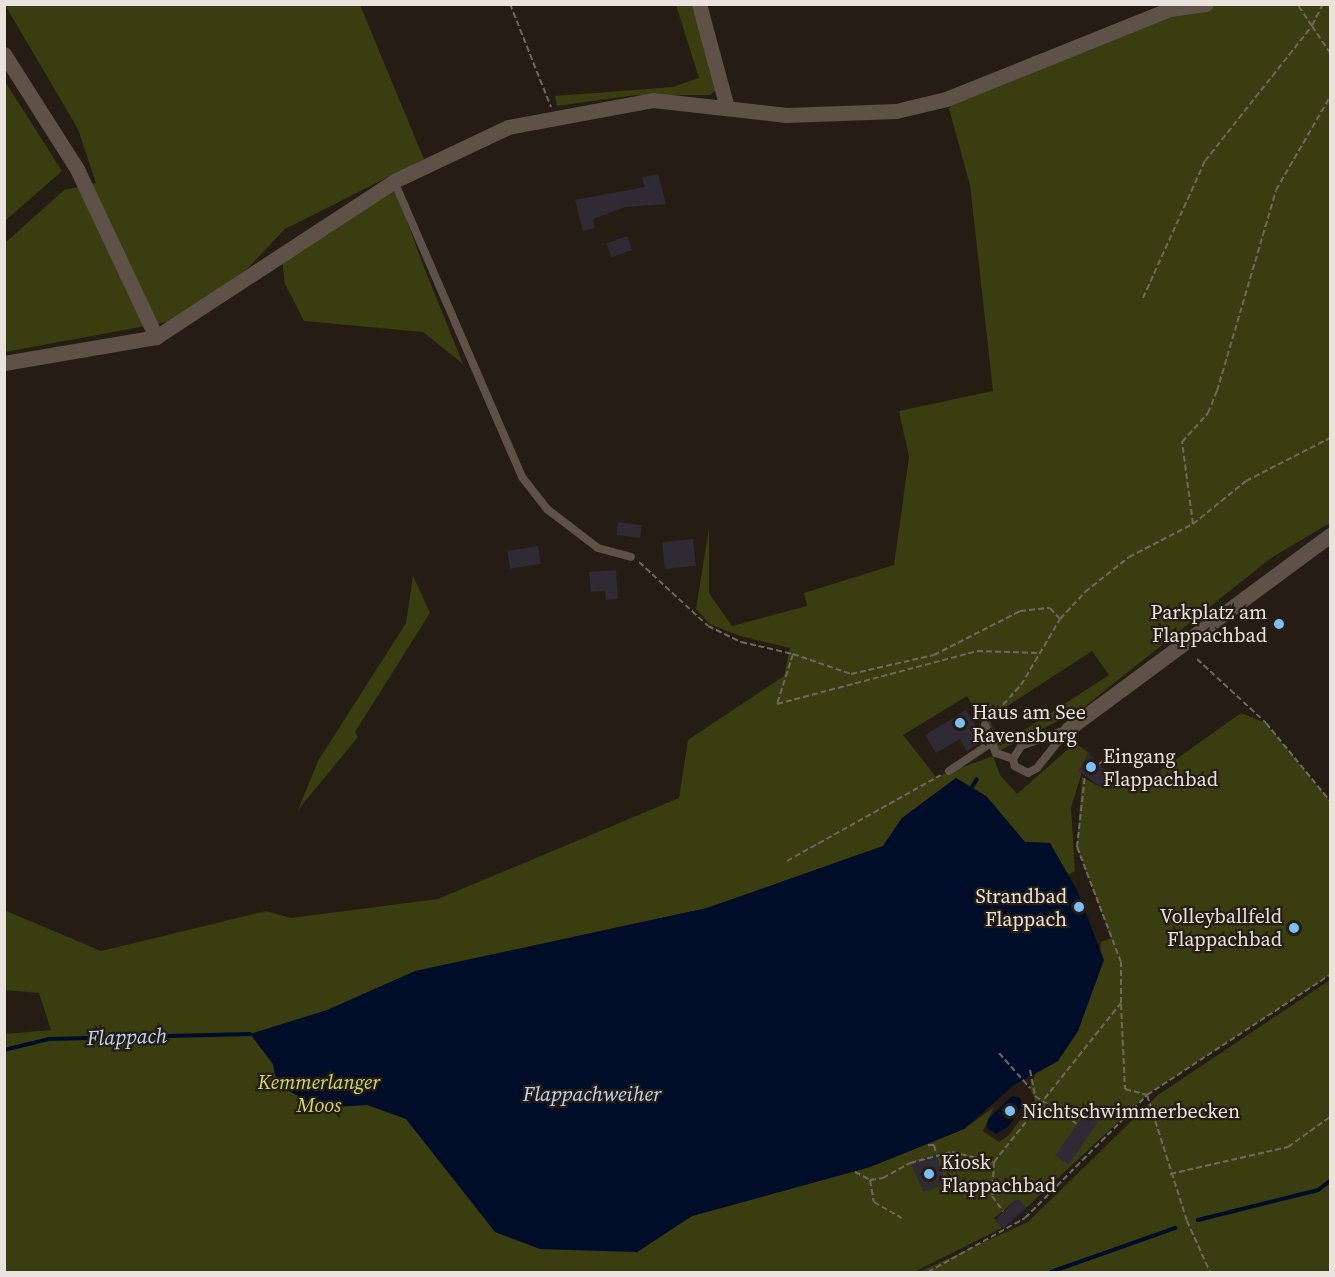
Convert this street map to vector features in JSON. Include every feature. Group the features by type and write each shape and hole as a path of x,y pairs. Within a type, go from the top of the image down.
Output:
{"street":[{"path":"699,4 728,108"},
{"path":"4,363 156,338 207,309 283,251 394,181 508,127 554,115 653,100 841,117 896,111 946,99 1170,9 1206,4"},
{"path":"4,54 77,169 156,338"},
{"path":"1068,729 1330,535"}],"lane":[{"path":"394,181 522,477 547,509 598,548 631,557"},
{"path":"985,724 996,753 1013,759 1021,772 1037,768 1068,729"},
{"path":"1013,759 1021,746 1068,729"},
{"path":"949,771 991,743"}],"path":[{"path":"510,4 554,115"},
{"path":"1297,4 1330,52"},
{"path":"1143,298 1204,162 1312,26 1323,4"},
{"path":"1193,524 1182,442 1208,413 1223,374 1276,190 1330,96"},
{"path":"985,724 1021,685 1037,653 1060,619 1129,557 1193,524 1246,481 1330,438"},
{"path":"631,557 652,569 708,626 741,642 793,654 851,674 934,655 1020,611 1050,608 1060,619"},
{"path":"793,654 777,704 977,651 1037,653"},
{"path":"1197,659 1266,723 1330,801"},
{"path":"1099,764 1104,760"},
{"path":"787,861 949,771"},
{"path":"1085,775 1077,847 1121,962 1125,1089 1147,1095"},
{"path":"928,1272 1025,1218 1147,1095 1330,975"},
{"path":"1003,1211 992,1196 994,1162 1121,1002"},
{"path":"999,1053 1044,1101 1077,1124"},
{"path":"1030,1070 1030,1088"},
{"path":"1147,1095 1170,1174 1210,1272"},
{"path":"1170,1174 1288,1147 1330,1117"},
{"path":"928,1145 934,1145 936,1154"},
{"path":"855,1172 870,1180 936,1154 952,1152 994,1162"},
{"path":"870,1180 874,1202 902,1218"}],"green space":[{"path":"5,5 360,5 424,159 285,229 247,269 173,321 5,352 5,243 64,190 96,183 78,129"},
{"path":"676,5 692,5 718,88 710,95 636,95 557,106 555,96 673,87 699,78"},
{"name":"Kemmerlanger Moos","path":"1180,5 1330,5 1330,523 1271,558 1083,708 999,751 967,696 903,735 936,777 993,756 1000,775 1017,794 1075,743 1088,752 1071,808 1075,871 1068,875 1049,843 1025,842 986,796 956,778 902,818 883,846 707,908 573,937 637,1252 692,1216 870,1167 964,1129 994,1107 983,1131 999,1142 1009,1135 1035,1100 1030,1088 1036,1073 1058,1061 1097,979 1101,942 1111,938 1077,847 1082,777 1100,787 1110,776 1133,790 1241,713 1266,723 1330,801 1330,975 1147,1095 1026,1208 1018,1199 994,1218 1002,1228 914,1272 5,1272 5,1034 51,1030 39,993 5,990 4,910 101,951 266,911 291,918 438,899 679,798 688,740 784,676 790,648 740,636 710,624 696,609 709,528 709,593 732,626 807,606 804,593 894,565 909,457 899,411 993,391 970,185 949,109 954,101","holes":["1092,651 1109,675 1000,746 989,718"]},
{"path":"4,80 62,171 5,221 4,221"},
{"path":"395,188 463,364 423,332 304,321 285,284 282,261"},
{"path":"413,576 430,613 355,732 358,737 298,810 318,761 406,623"},
{"path":"1330,980 1330,1272 919,1272 1028,1222 1158,1095"}],"water":[{"name":"Flappachweiher","path":"956,778 986,796 1025,842 1050,843 1077,890 1104,960 1078,1031 1058,1061 1014,1085 964,1129 870,1167 692,1216 637,1252 540,1249 495,1232 406,1119 367,1105 319,1108 277,1084 273,1064 250,1034 327,1010 415,971 707,908 883,846 902,818"},
{"name":"Nichtschwimmerbecken","path":"1012,1096 1020,1098 1023,1106 1008,1127 996,1134 987,1128 988,1119"}],"building":[{"path":"658,174 666,204 625,207 593,219 595,228 583,231 575,200 645,187 642,178"},
{"path":"627,236 632,250 611,258 606,244"},
{"path":"618,522 642,525 640,538 616,535"},
{"path":"693,539 696,566 665,569 662,542"},
{"path":"538,546 541,564 510,569 507,551"},
{"path":"616,570 618,599 606,600 605,591 591,592 589,572"},
{"name":"Haus am See Ravensburg","path":"966,710 984,740 967,751 960,739 936,753 925,735"},
{"name":"Eingang Flappachbad","path":"1088,752 1110,776 1100,787 1079,771"},
{"path":"1085,1113 1098,1122 1068,1165 1055,1156"},
{"name":"Kiosk Flappachbad","path":"936,1154 946,1184 924,1192 911,1165"},
{"path":"1018,1199 1026,1208 1003,1229 995,1220"}],"waterway":[{"name":"Flappach","path":"972,787 977,779"},
{"name":"Flappach","path":"4,1050 49,1039 250,1034"},
{"path":"1198,1220 1318,1190 1330,1181"},
{"path":"1051,1272 1175,1228"}],"place":[{"name":"Parkplatz am Flappachbad","path":"1279,624"},
{"name":"Haus am See Ravensburg","path":"960,723"},
{"name":"Eingang Flappachbad","path":"1091,767"},
{"name":"Strandbad Flappach","path":"1079,907"},
{"name":"Volleyballfeld Flappachbad","path":"1294,928"},
{"name":"Nichtschwimmerbecken","path":"1010,1111"},
{"name":"Kiosk Flappachbad","path":"929,1174"}]}
